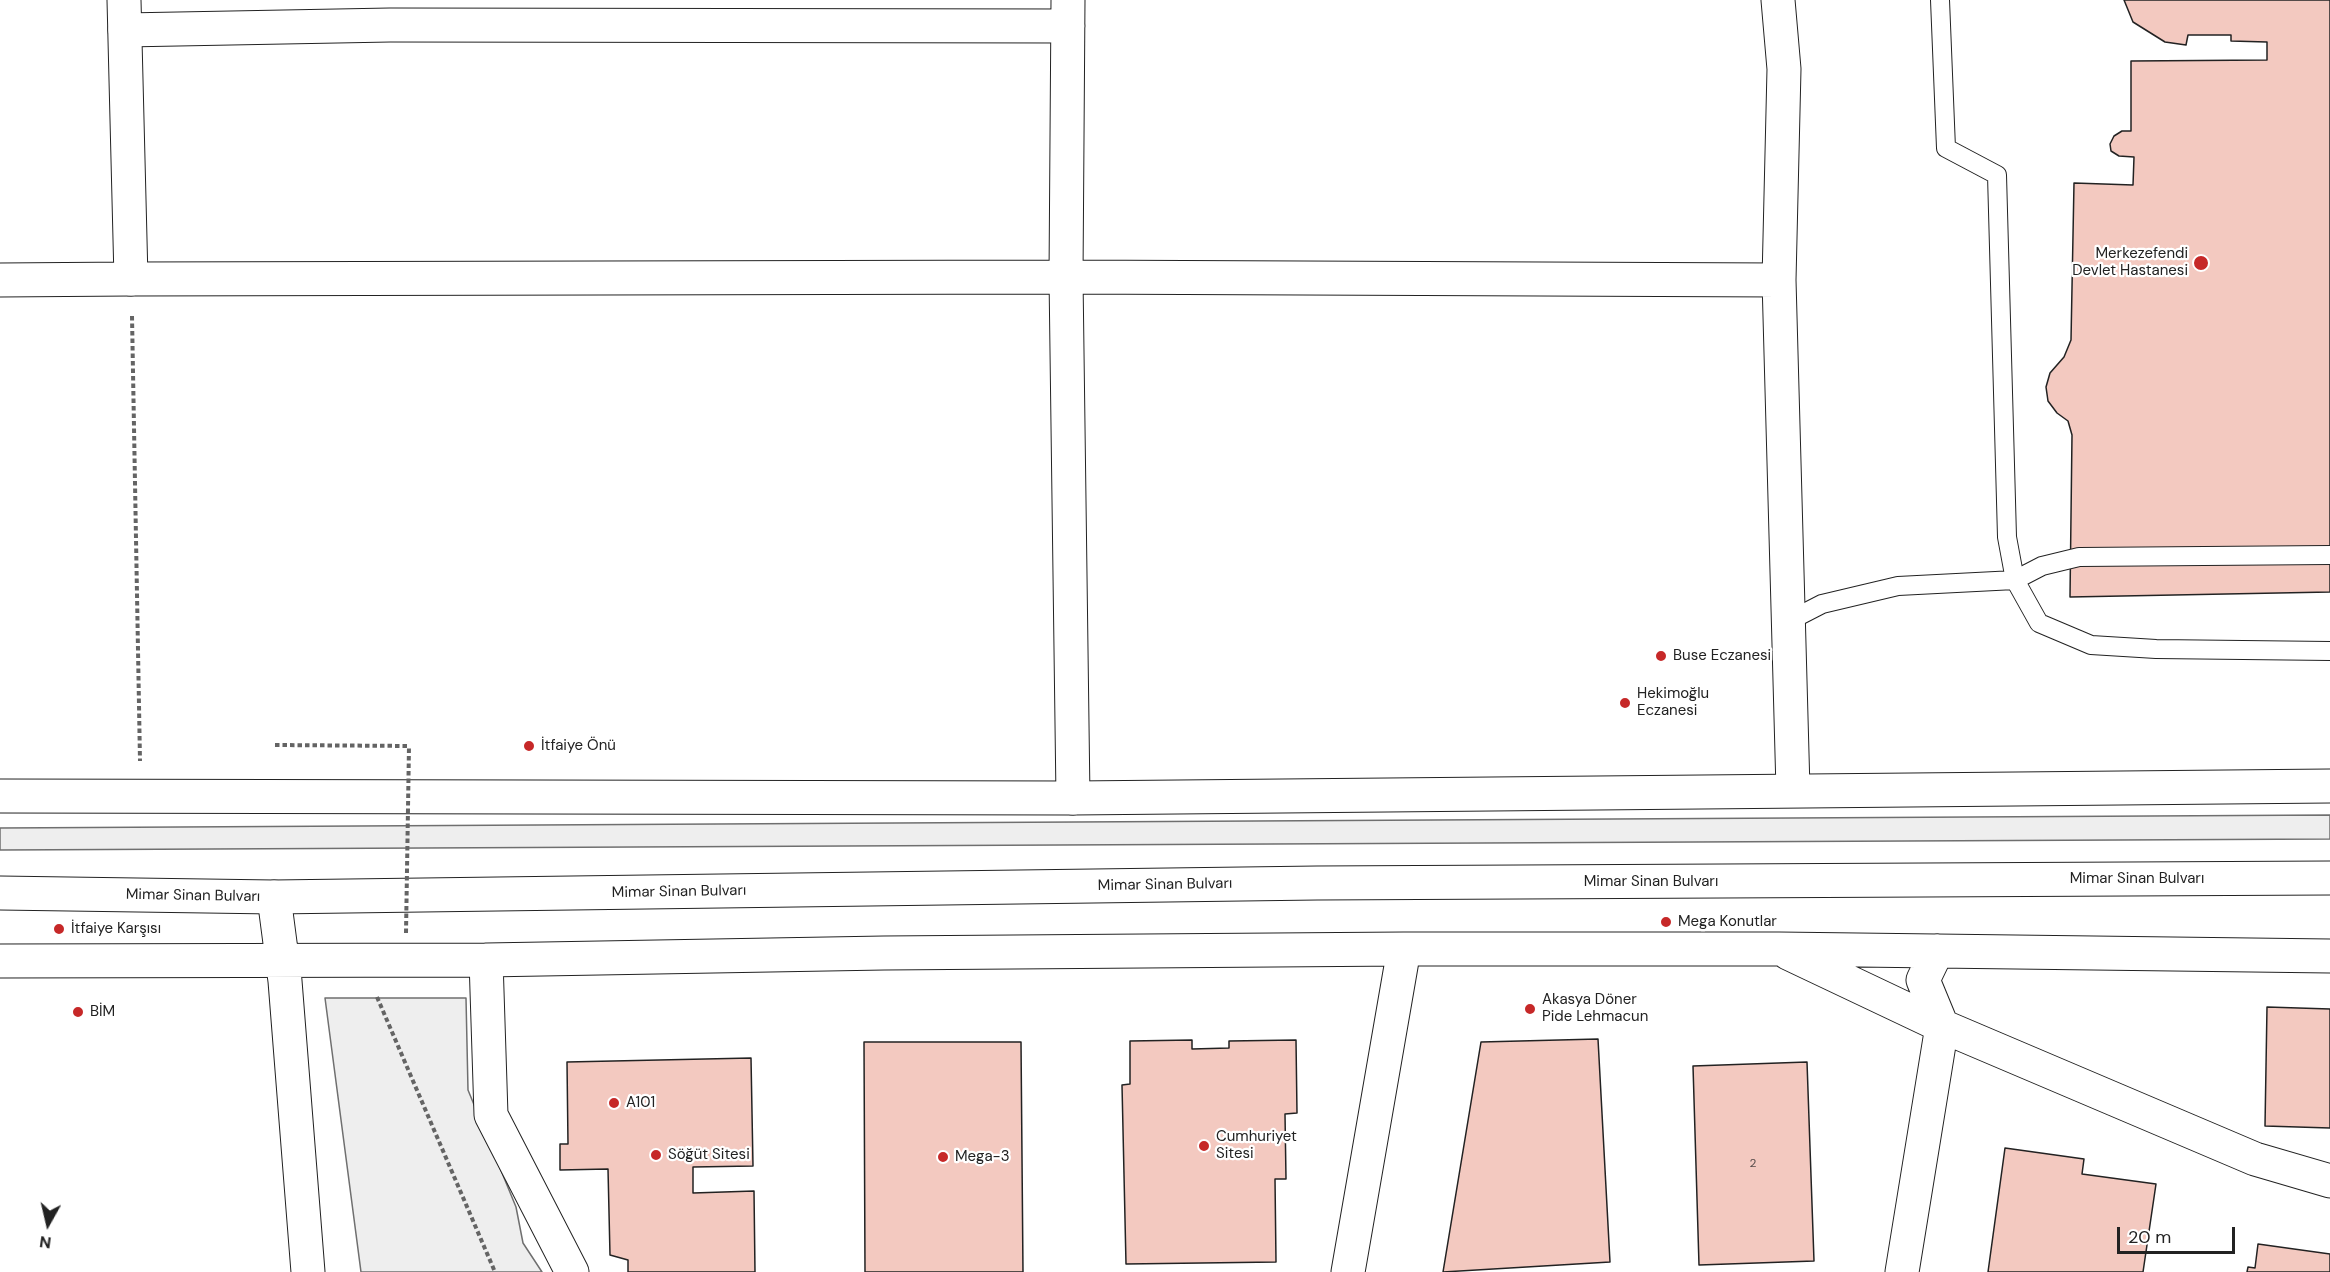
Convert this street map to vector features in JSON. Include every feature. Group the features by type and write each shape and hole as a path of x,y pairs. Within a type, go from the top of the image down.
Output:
{"main road":[{"path":"1778,0 1784,69 1779,280 1793,790"},
{"path":"131,279 125,15 390,12 1068,13 1066,276 1073,798"},
{"path":"0,280 1066,276 1779,280"},
{"path":"0,796 1073,798 2330,786"},
{"name":"Mimar Sinan Bulvarı","path":"0,893 274,897 1317,883 2330,878"},
{"path":"274,897 282,959 308,1272"},
{"path":"0,961 486,960 884,953 1404,949 1779,949 2330,956"},
{"path":"1348,1272 1404,949"},
{"path":"1779,949 1942,1026 2255,1159 2330,1181"},
{"path":"1902,1272 1942,1026 1923,980 1937,951"},
{"path":"486,960 491,1115 572,1272"}],"lane":[{"path":"1940,0 1946,148 1997,175 2007,537 2014,580 2039,623 2091,645 2156,649 2330,651"},
{"path":"1789,621 1822,604 1898,586 2014,580 2042,566 2079,557 2330,555"}],"path":[{"path":"131,279 141,797"},
{"path":"275,745 409,746 406,933"},
{"path":"375,993 495,1272"}],"shaded area":[{"path":"2330,815 2330,839 0,850 0,828"},
{"path":"325,998 466,998 468,1090 516,1207 523,1243 542,1272 361,1272"}],"building":[{"name":"Merkezefendi Devlet Hastanesi","path":"2124,0 2330,0 2330,592 2070,597 2072,435 2068,421 2057,413 2048,401 2046,387 2050,373 2064,357 2071,340 2074,183 2133,185 2134,157 2119,156 2111,151 2110,144 2114,136 2122,131 2131,131 2131,61 2267,60 2267,42 2231,41 2231,35 2188,35 2186,45 2165,42 2133,22"},
{"path":"2267,1007 2330,1009 2330,1128 2265,1126"},
{"path":"1598,1039 1610,1262 1443,1272 1481,1042"},
{"name":"Cumhuriyet Sitesi","path":"1192,1040 1192,1049 1229,1048 1229,1041 1296,1040 1297,1113 1285,1114 1286,1179 1275,1179 1276,1262 1126,1264 1122,1085 1130,1084 1130,1041"},
{"name":"Mega-3","path":"864,1042 1021,1042 1023,1272 865,1272"},
{"name":"Söğüt Sitesi","path":"751,1058 753,1166 693,1167 693,1193 754,1191 755,1272 628,1272 628,1260 610,1255 608,1169 560,1170 560,1144 568,1144 567,1062"},
{"path":"1807,1062 1814,1261 1699,1265 1693,1066"},
{"path":"2005,1148 2084,1159 2082,1174 2156,1184 2143,1272 1988,1272"},
{"path":"2258,1244 2330,1254 2330,1272 2247,1272 2248,1267 2255,1268"}],"place":[{"name":"Merkezefendi Devlet Hastanesi","path":"2201,263"},
{"name":"Buse Eczanesi","path":"1661,656"},
{"name":"Hekimoğlu Eczanesi","path":"1625,703"},
{"name":"İtfaiye Önü","path":"529,746"},
{"name":"Mega Konutlar","path":"1666,922"},
{"name":"İtfaiye Karşısı","path":"59,929"},
{"name":"Akasya Döner Pide Lehmacun","path":"1530,1009"},
{"name":"BİM","path":"78,1012"},
{"name":"A101","path":"614,1103"},
{"name":"Cumhuriyet Sitesi","path":"1204,1146"},
{"name":"Söğüt Sitesi","path":"656,1155"},
{"name":"Mega-3","path":"943,1157"}]}
